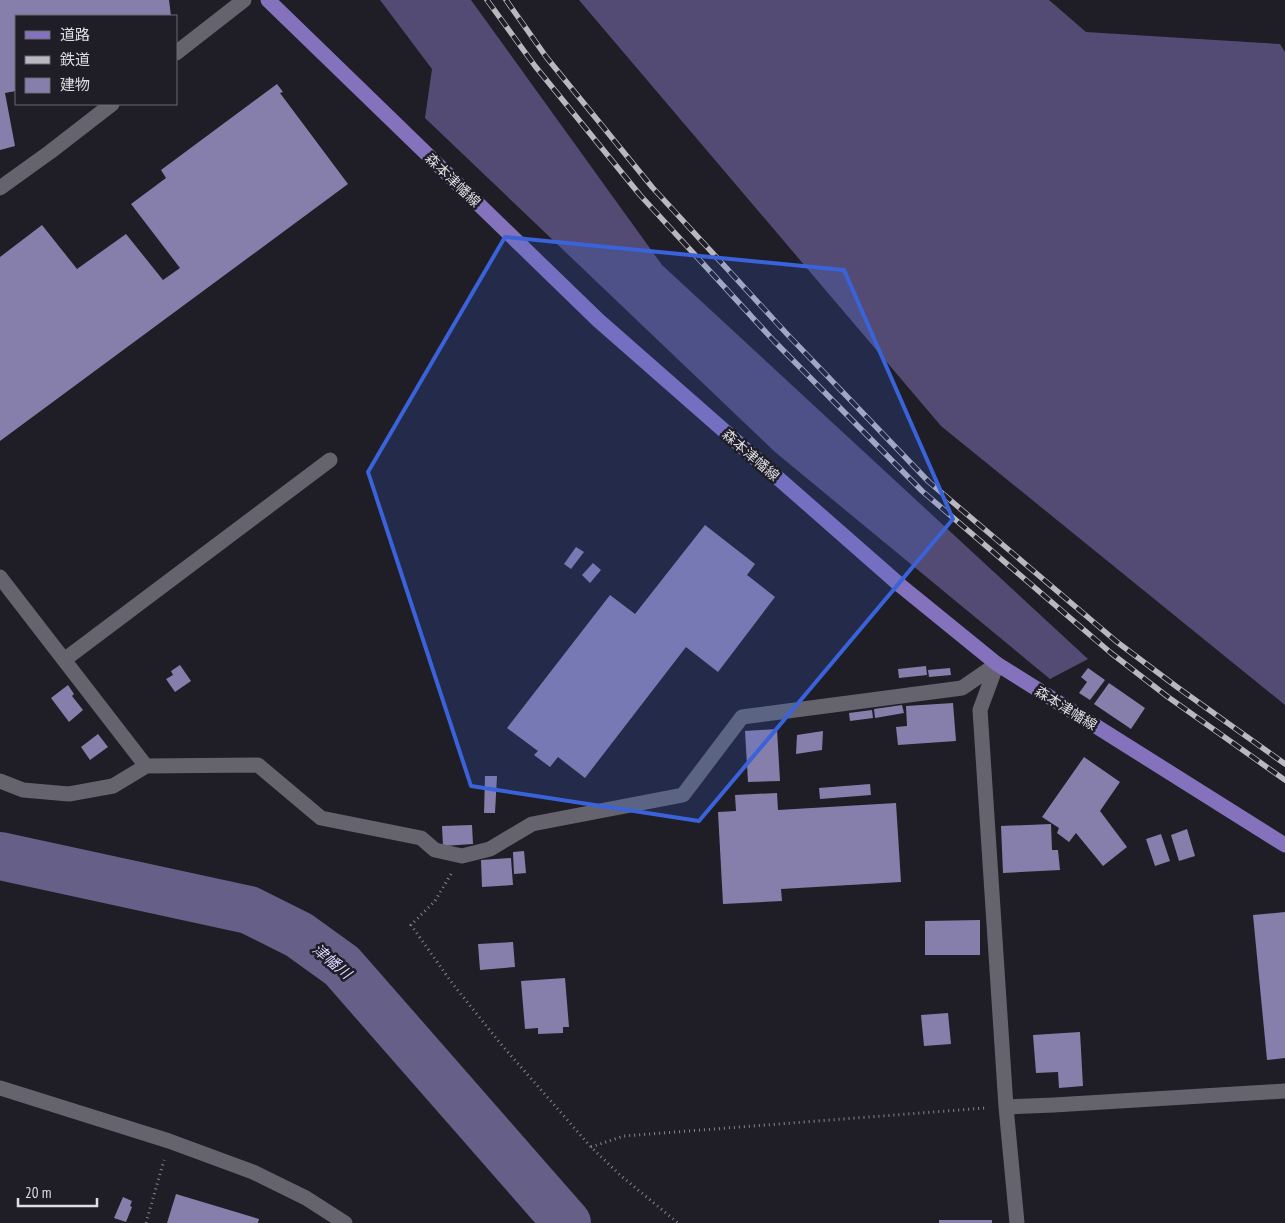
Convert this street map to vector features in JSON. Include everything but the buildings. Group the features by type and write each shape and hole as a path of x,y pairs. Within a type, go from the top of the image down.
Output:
{"main road":[{"name":"森本津幡線","path":"268,0 598,320 901,586 997,664 1285,846"}],"street":[{"path":"178,51 244,0"},
{"path":"0,188 111,105"},
{"path":"64,660 330,460"},
{"path":"0,577 146,766"},
{"path":"0,781 23,790 69,794 113,786 146,766 258,765 321,818 421,838 435,850 462,856 490,849 532,824 683,795 742,717 962,688 997,664"},
{"path":"997,664 980,710 1006,1107 1017,1223"},
{"path":"0,1088 169,1141 253,1172 306,1198 345,1223"},
{"path":"1006,1107 1285,1091"}],"path":[{"path":"462,856 435,900 411,925 452,983 500,1043 591,1147 620,1175 678,1223"},
{"path":"591,1147 624,1136 1006,1107"},
{"path":"146,1223 169,1141"}],"highlighted area":[{"path":"505,237 844,270 953,519 699,821 471,786 368,472"}],"shaded area":[{"path":"380,0 471,0 662,265 1088,659 1050,679 775,452 425,118 432,69"},
{"path":"579,0 1049,0 1086,32 1280,44 1285,52 1285,705 941,426"}],"waterway":[{"name":"津幡川","path":"0,856 249,910 299,935 342,966 567,1223"}],"railway":[{"path":"487,0 535,66 640,195 774,341 922,491 1111,653 1168,697 1285,780"},
{"path":"506,0 547,58 652,187 787,334 929,482 1117,642 1285,764"}]}
